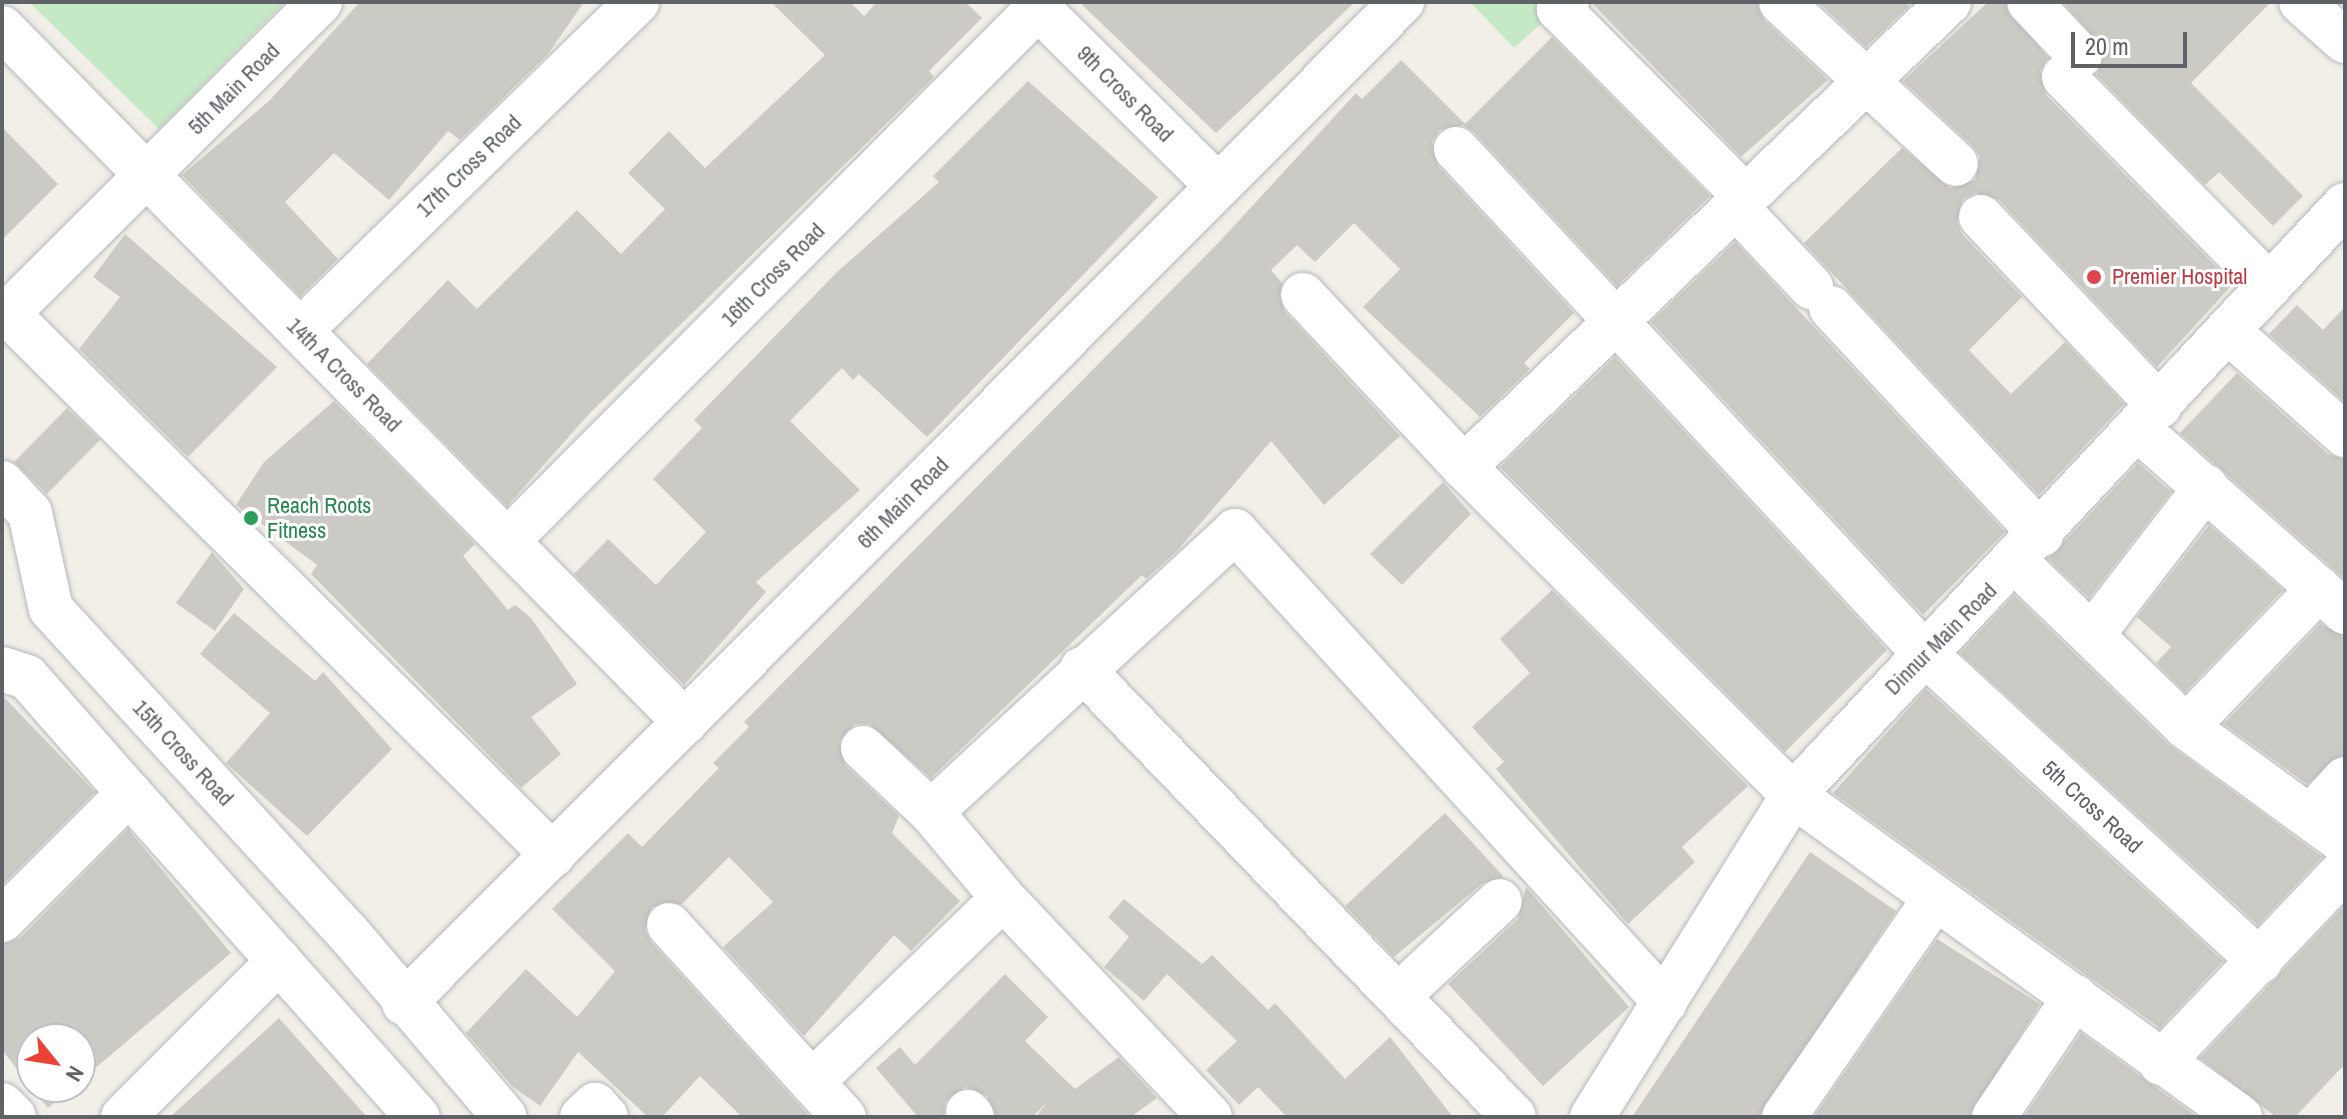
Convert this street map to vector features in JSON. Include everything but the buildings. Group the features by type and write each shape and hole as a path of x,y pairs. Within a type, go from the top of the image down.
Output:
{"street":[{"name":"5th Main Road","path":"5,317 320,2"},
{"name":"17th Cross Road","path":"300,331 637,2"},
{"name":"6th Main Road","path":"355,1046 405,1003 1402,2"},
{"path":"1567,2 1559,9 1741,202 2029,548 2092,635 2186,727 2312,815 2345,843"},
{"path":"1781,2 1860,82 1956,164"},
{"path":"1464,467 1741,202 1860,82 1949,2"},
{"path":"2029,2 2072,67 2270,286"},
{"path":"2301,2 2345,41"},
{"name":"9th Cross Road","path":"1035,5 1218,186"},
{"name":"16th Cross Road","path":"507,541 1035,5"},
{"name":"14th A Cross Road","path":"2,28 685,722"},
{"name":"5th Cross Road","path":"1456,149 1924,653 2260,961"},
{"name":"Dinnur Main Road","path":"1592,1117 1793,795 2343,212"},
{"path":"1981,217 2206,487 2332,601 2186,727"},
{"path":"1303,295 1464,467 1793,795 2075,997 2219,1112"},
{"path":"5,317 553,855"},
{"path":"2230,333 2345,435"},
{"name":"15th Cross Road","path":"2,483 30,513 51,609 505,1117"},
{"path":"2092,635 2206,487"},
{"path":"931,812 1082,669 1235,531 1665,1002"},
{"path":"2,669 27,677 418,1117"},
{"path":"1082,669 1398,996 1478,1054 1514,1117"},
{"path":"863,748 931,812 1003,898 1210,1117"},
{"path":"2312,815 2345,779"},
{"path":"2,920 129,793"},
{"path":"2161,1063 2345,869"},
{"path":"812,1082 1003,898"},
{"path":"1784,1117 1935,898"},
{"path":"1398,996 1500,901"},
{"path":"669,925 844,1117"},
{"path":"123,1117 279,961"},
{"path":"1994,1117 2075,997"},
{"path":"2,1105 14,1117"},
{"path":"582,1117 595,1105 606,1117"}],"green space":[{"path":"29,2 285,2 159,129"},
{"path":"1470,2 1565,2 1514,48"}],"place":[{"name":"Premier Hospital","path":"2094,277"},
{"name":"Reach Roots Fitness","path":"251,518"}]}
